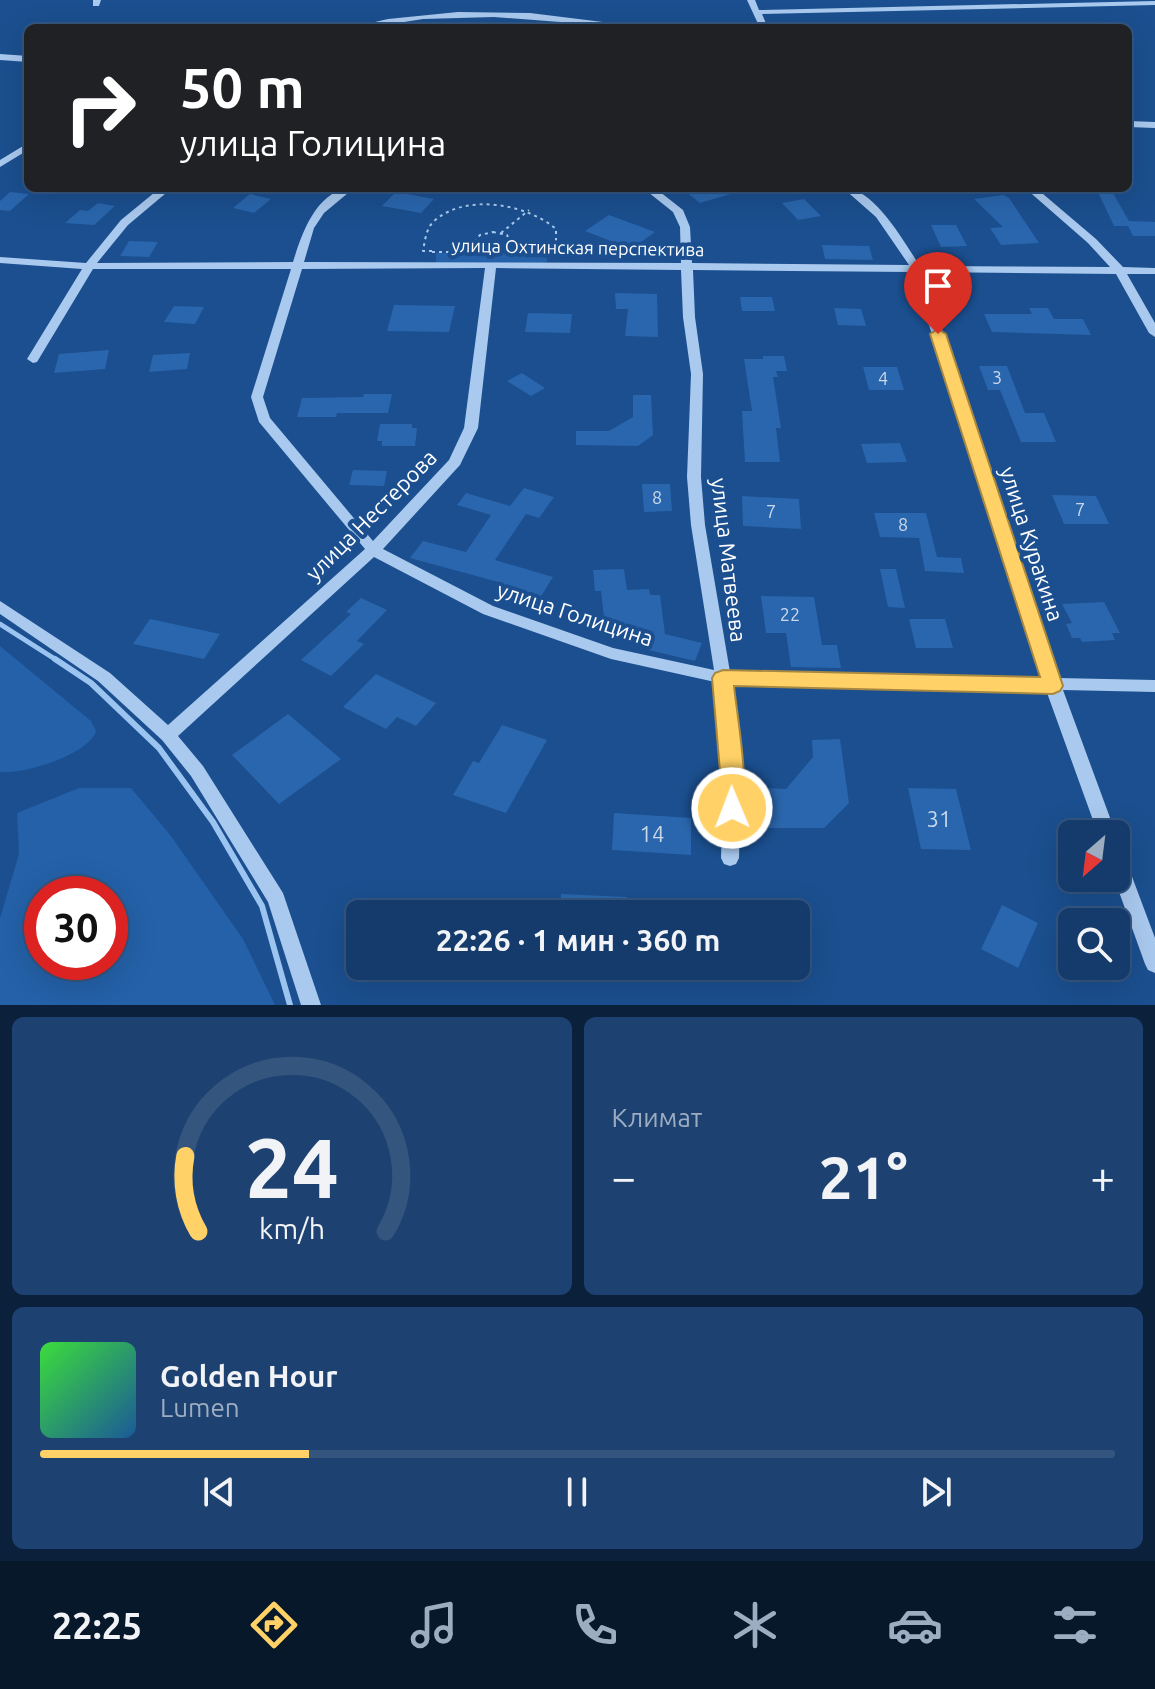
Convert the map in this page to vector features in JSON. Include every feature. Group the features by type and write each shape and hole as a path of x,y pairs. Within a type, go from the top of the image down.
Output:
{"street":[{"path":"428,16 429,0"},
{"path":"751,0 762,24"},
{"path":"758,12 1155,3"},
{"path":"378,24 428,16 540,16 603,24"},
{"path":"0,57 24,59"},
{"path":"1132,124 1155,125"},
{"path":"0,150 23,149"},
{"path":"0,164 23,149"},
{"path":"33,359 87,266 133,214 162,192"},
{"path":"298,265 309,228 320,211 344,192"},
{"name":"улица Матвеева","path":"653,192 678,210 685,227 697,374 694,477 698,525 723,678 732,783 730,858"},
{"name":"улица Куракина","path":"853,192 880,215 916,268 1053,686 1102,820"},
{"path":"1035,192 1119,270 1155,333"},
{"name":"улица Охтинская перспектива","path":"0,260 87,266 555,265 1155,271"},
{"name":"улица Голицина","path":"298,265 257,397 264,419 373,550 488,610 611,653 723,678 1155,686"},
{"name":"улица Нестерова","path":"168,735 373,550 455,462 471,428 491,265"},
{"path":"0,606 104,677 168,735 197,771 276,899 311,1005"},
{"path":"1129,892 1155,964"}],"path":[{"path":"510,242 507,235 486,233 470,242 468,252 423,251 428,228 434,220 450,213 501,206 529,210 547,218 556,229 555,265"},
{"path":"501,233 529,210"},
{"path":"474,242 481,249 495,250 510,242 556,243"},
{"path":"429,265 432,251"}],"shaded area":[{"path":"436,253 547,253 547,261 543,264 436,263"},
{"path":"0,646 91,721 96,731 82,748 39,766 0,772"},
{"path":"79,788 131,788 171,836 243,939 275,1005 0,1005 0,918 19,854 17,813"}],"building":[{"path":"10,192 29,194 10,211 0,210 0,201"},
{"path":"396,192 434,199 421,213 382,206"},
{"path":"686,192 737,192 700,203"},
{"path":"1098,192 1112,192 1129,221 1155,222 1155,236 1133,236 1128,226 1114,226"},
{"path":"250,194 271,199 254,213 233,208"},
{"path":"1003,195 1009,198 1039,243 1001,245 990,228 1003,227 974,199"},
{"path":"804,199 821,216 798,220 782,203"},
{"path":"98,203 115,206 94,225 65,223 80,210 88,211"},
{"path":"609,215 655,232 631,249 585,231"},
{"path":"931,225 956,225 967,246 941,247"},
{"path":"129,241 158,242 149,257 120,256"},
{"path":"822,245 869,246 873,260 825,259"},
{"path":"615,293 657,294 658,337 625,336 628,309 616,309"},
{"path":"740,297 772,297 775,311 742,311"},
{"path":"394,305 455,306 449,332 387,331"},
{"path":"174,306 204,307 195,324 164,322"},
{"path":"834,308 861,309 866,326 838,325"},
{"path":"1029,308 1048,308 1054,319 1083,319 1091,335 992,332 984,314 1032,314"},
{"path":"528,313 572,314 570,333 525,332"},
{"path":"109,350 105,369 54,373 59,354"},
{"path":"190,353 187,369 149,372 153,355"},
{"path":"763,356 784,356 787,371 776,371 778,377 773,377 781,428 776,428 780,462 745,462 742,411 752,411 744,359 763,359"},
{"path":"979,366 1007,366 1025,413 1044,413 1056,442 1021,442 1000,390 988,390"},
{"path":"863,367 897,367 904,390 869,390"},
{"path":"522,373 545,388 531,396 507,381"},
{"path":"364,394 392,394 388,413 297,417 302,398 363,397"},
{"path":"633,395 651,395 653,435 638,446 576,445 576,431 609,431 633,417"},
{"path":"380,424 412,424 412,428 417,428 415,446 382,446 382,441 377,441"},
{"path":"900,443 907,462 867,463 861,444"},
{"path":"353,470 387,471 384,486 349,485"},
{"path":"642,484 670,484 672,511 644,512"},
{"path":"524,488 554,497 539,518 526,514 495,560 553,577 535,606 495,594 502,583 410,558 423,541 466,552 491,515 457,505 466,493 510,506"},
{"path":"1052,495 1096,496 1109,524 1064,524"},
{"path":"742,496 799,499 801,529 743,526"},
{"path":"874,513 926,513 937,557 961,558 964,573 925,571 919,538 880,537"},
{"path":"624,569 627,590 649,589 650,595 660,595 665,634 702,643 695,661 640,648 647,629 622,630 622,625 605,626 601,591 595,591 593,570"},
{"path":"880,569 896,569 905,608 888,607"},
{"path":"761,596 814,597 822,645 837,645 841,668 791,667 786,633 766,633"},
{"path":"361,598 387,610 357,641 364,644 331,676 301,660 351,614 346,612"},
{"path":"1104,602 1120,633 1112,633 1115,640 1082,642 1080,638 1072,638 1066,624 1072,623 1062,604"},
{"path":"150,619 220,634 204,659 133,644"},
{"path":"909,619 945,619 953,648 916,648"},
{"path":"376,674 436,703 416,726 397,717 386,729 343,707"},
{"path":"288,714 341,759 279,804 232,755"},
{"path":"502,725 547,740 506,813 453,795 473,761 479,763"},
{"path":"840,739 849,803 824,828 767,828 763,788 786,789 813,757 812,740"},
{"path":"908,788 956,789 971,850 921,849"},
{"path":"614,813 691,818 691,855 612,850"},
{"path":"561,894 627,897 627,900 561,900"},
{"path":"1002,905 1038,923 1018,968 981,949"}],"waterway":[{"path":"0,624 58,661"},
{"path":"58,661 91,683 159,748 213,822 262,906 290,1005"}],"route":[{"path":"732,808 723,678 1053,686 938,334"}]}
